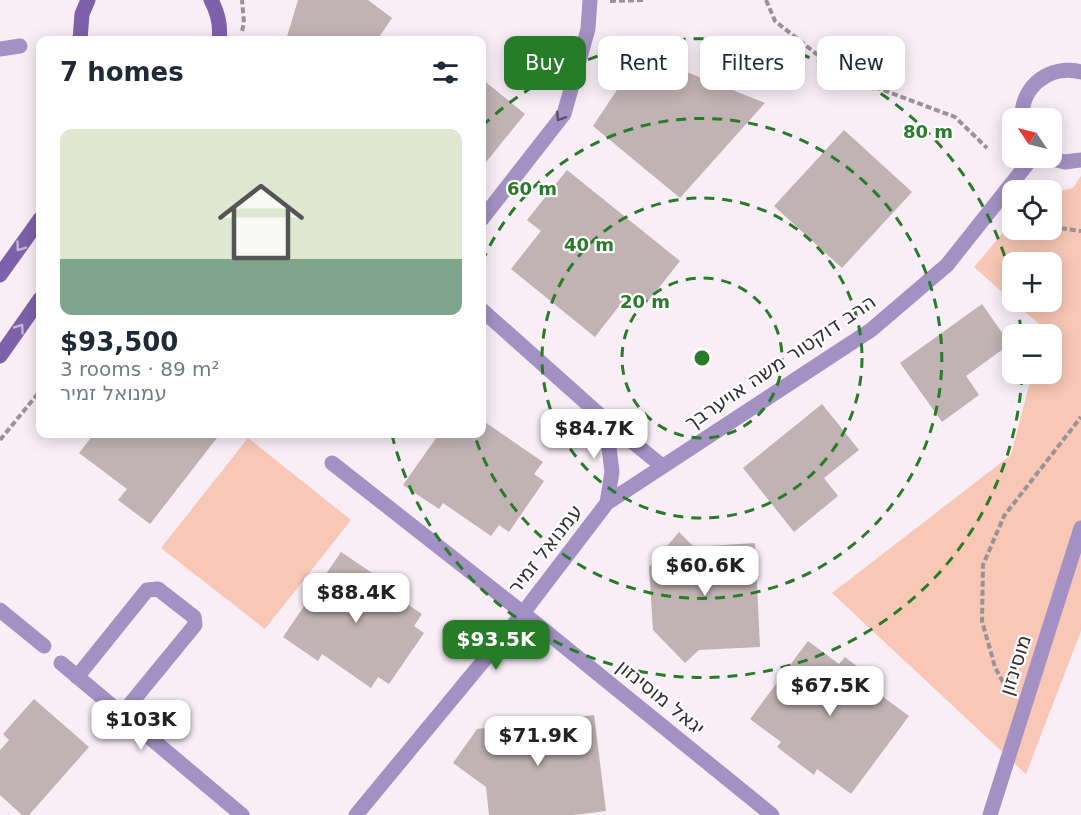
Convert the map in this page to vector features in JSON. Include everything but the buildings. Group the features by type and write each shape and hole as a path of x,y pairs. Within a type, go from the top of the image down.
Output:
{"main road":[{"path":"80,36 82,14 88,0"},
{"path":"214,3 219,36"},
{"path":"0,275 36,225"},
{"path":"0,356 36,305"}],"street":[{"path":"486,214 564,114 588,29 590,0"},
{"path":"0,49 20,46"},
{"path":"1023,108 1026,95 1035,82 1063,69 1080,68"},
{"path":"1062,161 1081,160"},
{"name":"הרב דוקטור משה אויערבך","path":"607,503 872,330 947,265 1024,168"},
{"path":"486,314 601,416 662,466"},
{"path":"601,416 608,440 612,472 607,503"},
{"name":"יגאל מוסינזון","path":"332,463 523,613 772,815"},
{"name":"עמנואל זמיר","path":"356,815 523,613 607,503"},
{"name":"מוסינזון","path":"990,815 1081,528"},
{"path":"77,677 147,590 158,589 194,617 195,625 122,714"},
{"path":"0,610 44,646"},
{"path":"61,663 242,815"}],"path":[{"path":"241,36 244,23 242,0"},
{"path":"609,1 643,0"},
{"path":"766,0 775,21 843,75 955,117 987,148"},
{"path":"1062,228 1081,231"},
{"path":"0,440 36,396"},
{"path":"1011,697 995,667 982,621 983,565 1004,516 1081,417"}],"shaded area":[{"path":"1081,176 1081,631 1026,774 832,593 1011,455 1029,384 1062,384 1062,324 1039,324 1025,312 1062,312 1062,252 1002,252 1002,292 974,267 1002,234 1002,240 1062,240 1062,191 1073,188"},
{"path":"248,438 351,520 265,629 161,548"}]}
